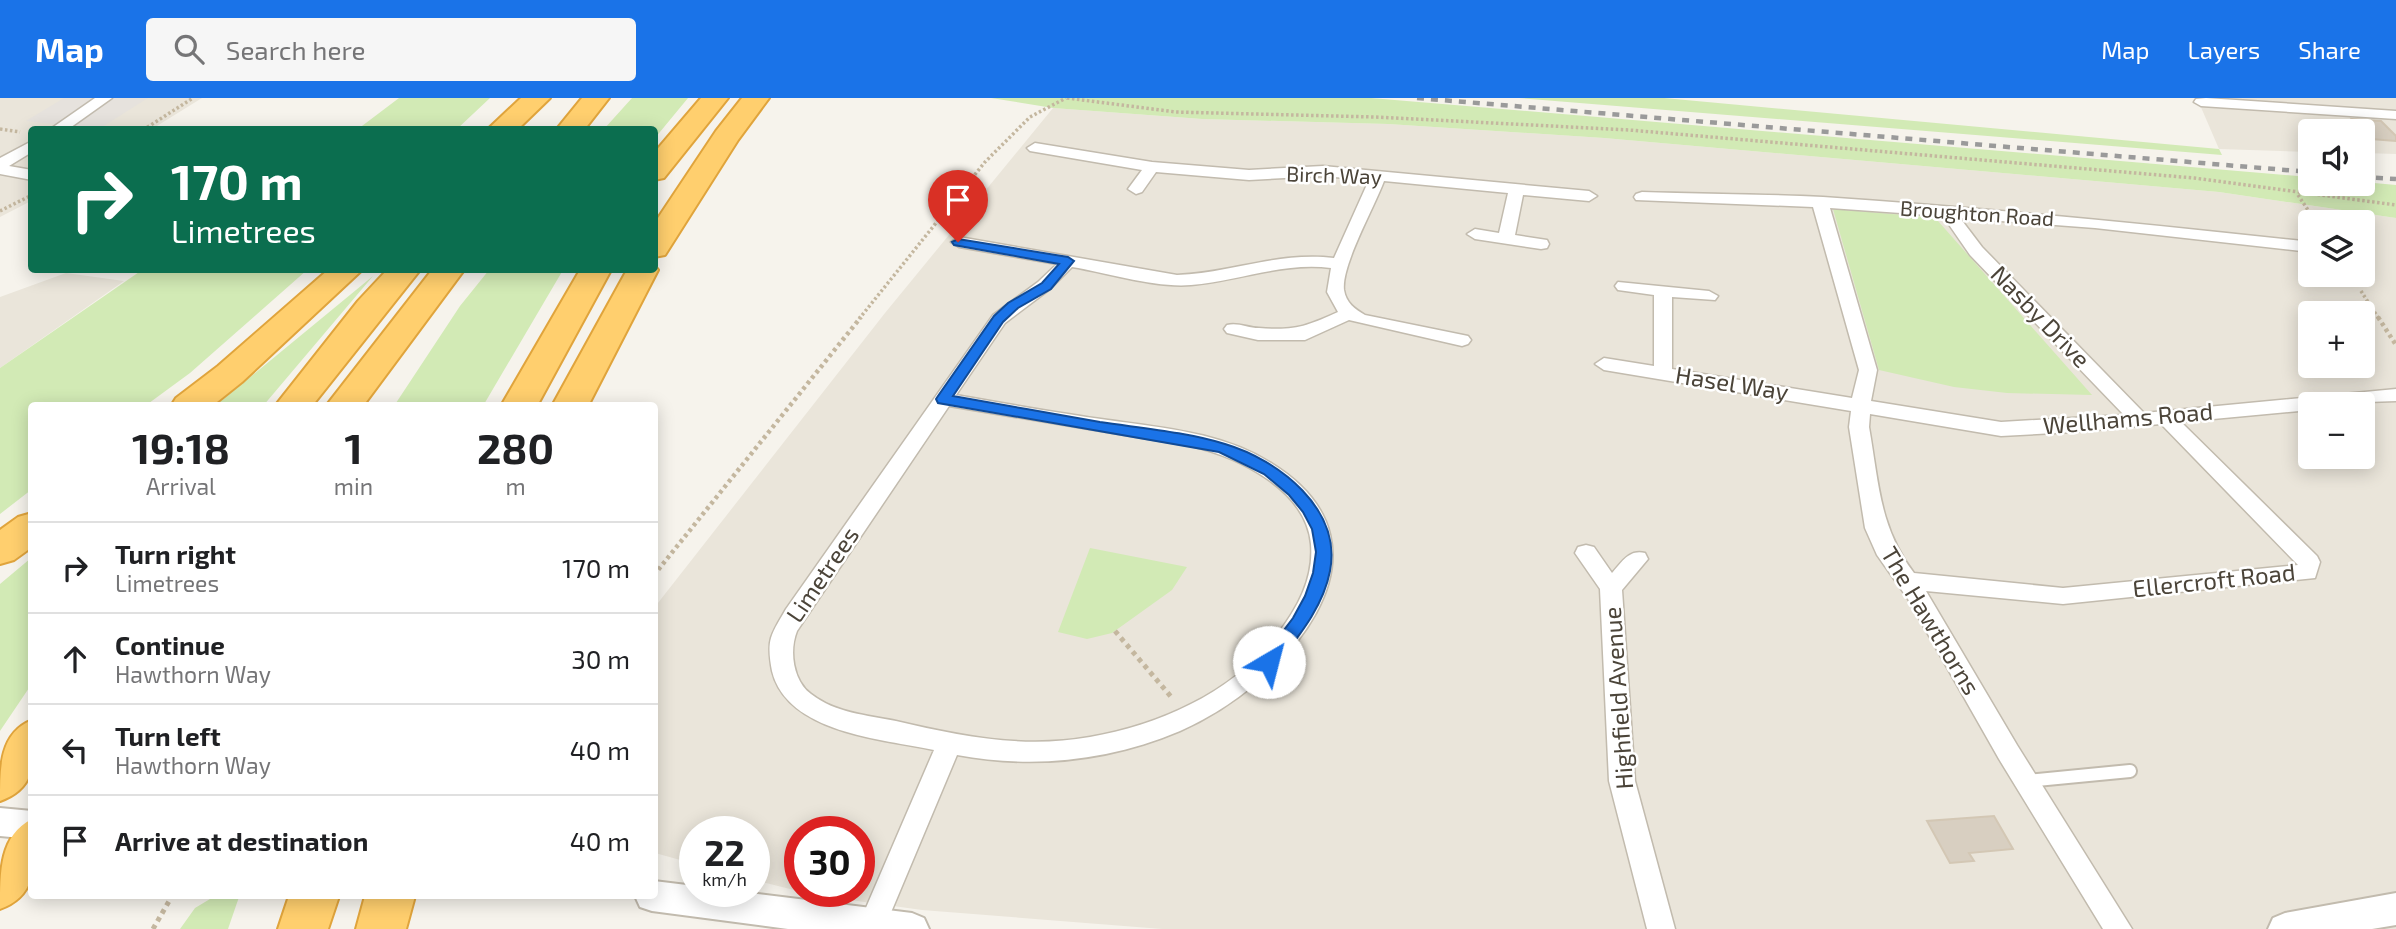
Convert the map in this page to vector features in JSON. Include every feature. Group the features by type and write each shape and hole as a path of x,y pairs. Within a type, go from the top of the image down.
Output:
{"highway":[{"path":"505,126 537,98"},
{"path":"533,126 558,98"},
{"path":"572,126 596,98"},
{"path":"658,167 715,98"},
{"path":"658,242 726,137 756,98"},
{"path":"194,402 230,374 343,273"},
{"path":"296,402 370,308 401,273"},
{"path":"347,402 446,273"},
{"path":"521,402 593,273"},
{"path":"572,402 640,273"},
{"path":"0,550 28,530"},
{"path":"0,780 28,743"},
{"path":"0,887 28,846"},
{"path":"303,929 313,899"},
{"path":"381,929 389,899"}],"street":[{"path":"62,126 105,98"},
{"path":"2201,102 2269,102 2396,115"},
{"path":"0,167 28,148"},
{"name":"Birch Way","path":"1035,148 1152,167 1250,175 1323,171 1589,196"},
{"path":"0,167 28,174"},
{"path":"1136,189 1152,167"},
{"path":"1378,176 1342,264 1335,286 1337,297 1348,314 1360,319 1462,340"},
{"path":"1506,238 1516,191"},
{"name":"Broughton Road","path":"1642,197 1820,202 1948,211 2095,223 2298,246"},
{"name":"The Hawthorns","path":"1820,202 1868,370 1862,388 1859,427 1876,528 1888,555 1907,581 2118,929"},
{"name":"Nasby Drive","path":"1948,211 1962,235 1976,251 2138,418"},
{"path":"1475,234 1541,244"},
{"path":"958,242 1177,281 1201,280 1280,262 1311,259 1342,264"},
{"name":"Limetrees","path":"943,399 1222,448 1269,471 1294,491 1310,509 1320,529 1324,552 1321,573 1299,623 1269,662 1239,685 1187,716 1159,729 1093,747 1049,752 1006,752 949,744 844,720 813,708 793,692 783,667 782,639 794,615 989,332 1013,305 1047,286 1068,261"},
{"path":"1624,286 1709,296"},
{"path":"1663,290 1663,373"},
{"path":"1233,330 1258,334 1305,334 1348,314"},
{"name":"Hasel Way","path":"1604,363 1861,405"},
{"name":"Wellhams Road","path":"1861,405 2000,429 2074,426 2396,395"},
{"name":"Ellercroft Road","path":"1907,581 2063,596 2307,572 2309,562 2164,416"},
{"name":"Highfield Avenue","path":"1586,553 1611,588 1622,781 1661,929"},
{"name":"Highfield Avenue","path":"1611,588 1637,559"},
{"path":"873,924 949,744"},
{"path":"0,822 28,825"},
{"path":"658,897 912,929"},
{"path":"2285,929 2396,909"}],"lane":[{"path":"2026,781 2130,771"}],"path":[{"path":"149,126 193,98"},
{"path":"658,570 985,162 1030,117 1067,98 1176,112 1338,115 1616,129 2194,178 2297,194 2396,205"},
{"path":"0,129 28,132"},
{"path":"2297,194 2308,210"},
{"path":"0,211 28,197"},
{"path":"2358,287 2396,345"},
{"path":"1115,631 1187,716"},
{"path":"153,929 170,899"}],"shaded area":[{"path":"0,98 202,98 157,126 28,126 28,203 0,217"},
{"path":"64,98 148,98 104,126 26,121"},
{"path":"2197,98 2396,98 2396,154 2375,153 2375,119 2298,119 2298,152 2219,149"},
{"path":"1053,108 1202,119 1388,124 1604,138 2219,192 2342,210 2298,210 2298,287 2375,287 2375,215 2396,218 2396,929 1162,929 922,910 875,903 875,816 784,816 784,888 770,884 770,816 679,816 679,860 658,854 658,603 885,313"},
{"path":"66,273 124,281 0,368 0,297"}],"green space":[{"path":"399,98 490,98 460,126 362,126"},
{"path":"632,98 688,98 658,134 658,126 607,126"},
{"path":"991,98 1371,98 2298,176 2298,196 2375,196 2375,183 2396,185 2396,218 2375,215 2375,210 2342,210 2219,192 1604,138 1388,124 1202,119 1053,108"},
{"path":"1519,98 1664,98 2219,149 2222,155"},
{"path":"1833,209 1928,217 1938,221 2092,395 2007,393 1954,387 1879,370"},
{"path":"138,273 304,273 190,373 150,402 28,402 28,492 0,514 0,368"},
{"path":"487,273 561,273 485,402 397,402 460,306"},
{"path":"373,276 266,402 220,402"},
{"path":"1090,548 1187,567 1172,590 1112,633 1087,639 1058,632"},
{"path":"28,561 28,689 0,731 0,584"},
{"path":"210,899 238,899 228,929 180,929 195,908"}],"building":[{"path":"2375,121 2381,121 2396,136 2396,141 2375,139"},
{"path":"1994,816 2013,849 1969,853 1974,861 1950,863 1927,821"}],"railway":[{"path":"1417,98 2298,171"},
{"path":"2375,178 2396,179"}],"route":[{"path":"958,242 1068,261 1047,286 1013,305 999,319 943,399 1222,448 1269,471 1294,491 1310,509 1320,529 1324,552 1321,573 1299,623 1269,662"}]}
